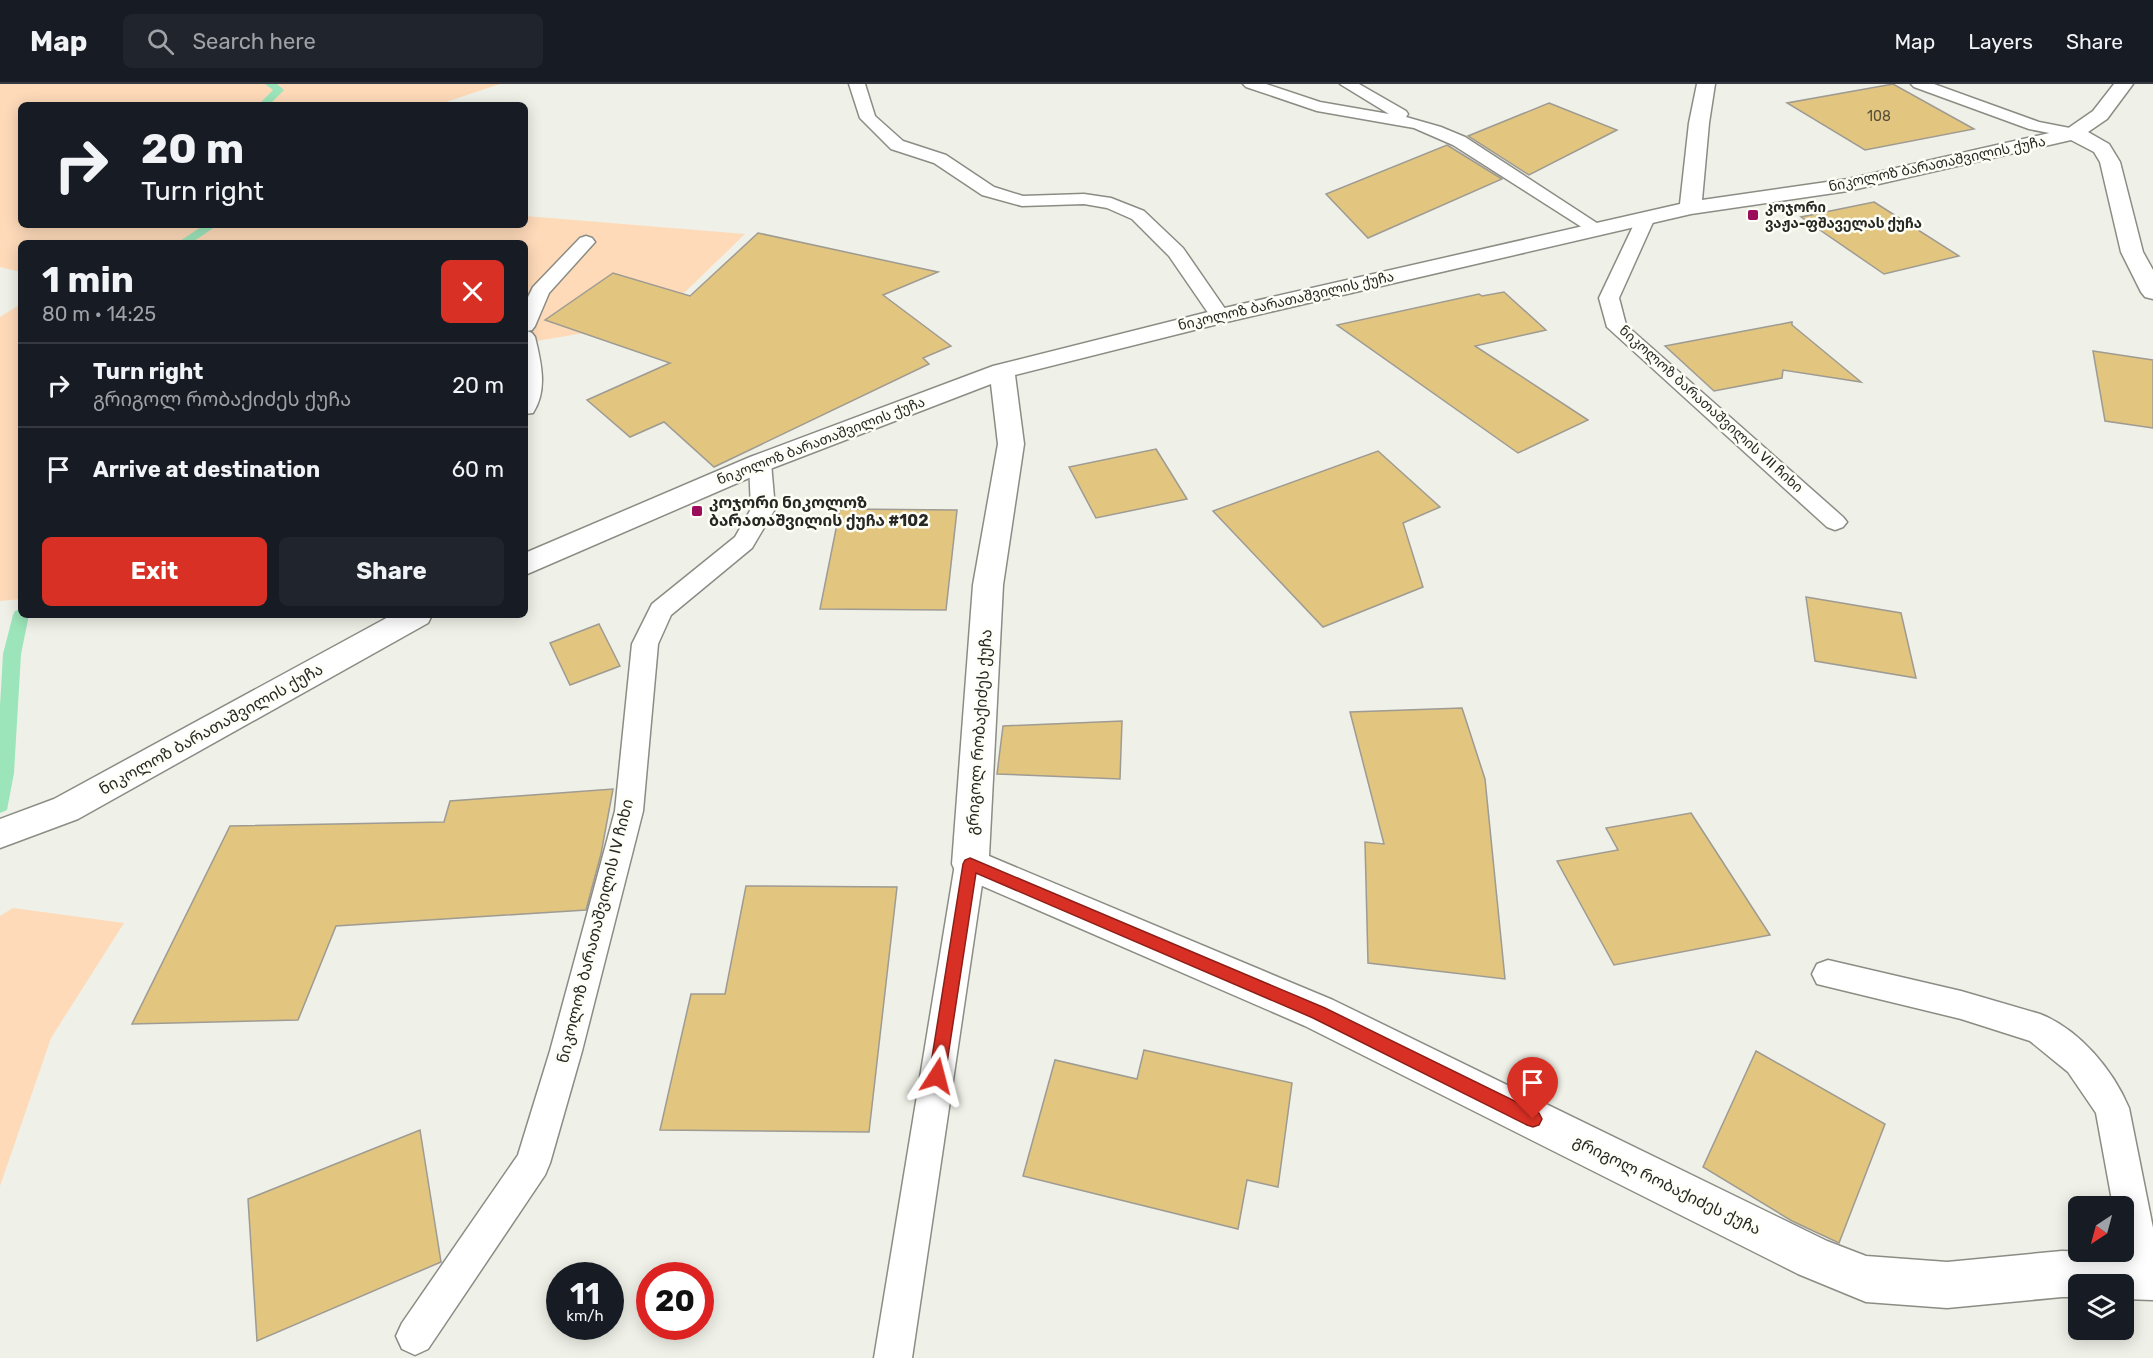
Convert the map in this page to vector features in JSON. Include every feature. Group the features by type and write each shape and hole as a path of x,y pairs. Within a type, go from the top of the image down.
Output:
{"street":[{"path":"1690,208 1699,123 1706,84"},
{"path":"2120,86 2100,115 2074,133 2102,148 2110,162 2132,252 2153,292"},
{"name":"ნიკოლოზ ბარათაშვილის ქუჩა","path":"528,564 760,463 1002,371 1220,316 1690,208 1848,185 2074,133"},
{"name":"გრიგოლ რობაქიძეს ქუჩა","path":"1002,371 1011,444 988,585 970,864 1319,1013 1814,1258 1866,1279 1947,1285 2062,1274 2148,1276"},
{"name":"ნიკოლოზ ბარათაშვილის ქუჩა","path":"0,834 66,809 412,618"}],"lane":[{"path":"857,84 868,118 897,145 940,159 988,191 1022,201 1084,199 1111,203 1138,215 1176,252 1220,316"},
{"path":"1251,84 1317,105 1417,124 1436,130 1459,141 1597,229"},
{"path":"1348,84 1417,124"},
{"path":"1919,84 2034,126 2074,133"},
{"name":"ნიკოლოზ ბარათაშვილის VII ჩიხი","path":"1645,220 1609,298 1617,327 1835,522"},
{"path":"528,320 540,291 586,242"},
{"path":"528,350 531,362 531,382 528,403"},
{"name":"ნიკოლოზ ბარათაშვილის IV ჩიხი","path":"416,1336 533,1162 566,1051 629,811 645,644 661,610 744,542 763,509 760,463"},
{"path":"893,1358 970,864"},
{"path":"1828,974 1961,1005 2040,1029 2080,1061 2112,1108 2148,1276"}],"shaded area":[{"path":"0,84 500,84 446,102 18,102 18,228 528,228 528,216 745,234 655,321 528,342 528,240 18,240 18,271 0,267"},
{"path":"18,306 18,599 0,601 0,317"},
{"path":"13,908 124,923 51,1038 0,1186 0,916"}],"building":[{"path":"1893,84 1974,129 1865,150 1787,103"},
{"path":"1549,103 1617,130 1529,175 1468,136"},
{"path":"1447,145 1502,179 1368,238 1326,194"},
{"path":"1874,202 1959,256 1884,274 1801,217"},
{"path":"758,233 938,272 883,295 951,346 923,358 929,364 714,467 664,422 630,437 587,400 670,363 545,320 613,273 690,296"},
{"path":"1504,292 1546,330 1475,346 1588,420 1518,453 1337,325 1479,294 1482,296"},
{"path":"1792,322 1792,325 1861,382 1783,370 1782,378 1714,391 1665,346"},
{"path":"2093,351 2153,360 2153,428 2105,421"},
{"path":"1156,449 1187,499 1096,518 1069,467"},
{"path":"1378,451 1440,507 1403,523 1423,587 1323,627 1213,511"},
{"path":"840,509 957,510 946,610 820,609"},
{"path":"1806,597 1901,613 1916,678 1815,661"},
{"path":"599,624 620,666 570,685 550,643"},
{"path":"1462,708 1485,779 1505,979 1368,963 1365,842 1384,844 1350,712"},
{"path":"1122,721 1120,779 997,774 1003,726"},
{"path":"613,789 601,854 586,910 336,926 298,1020 132,1024 230,826 444,822 450,801"},
{"path":"1691,813 1770,935 1614,965 1557,861 1618,850 1606,828"},
{"path":"746,886 897,887 869,1132 660,1130 691,994 725,994"},
{"path":"1144,1050 1292,1083 1278,1187 1247,1180 1238,1229 1023,1176 1055,1060 1137,1079"},
{"path":"1756,1051 1885,1124 1839,1243 1792,1221 1703,1167"},
{"path":"420,1130 441,1262 257,1341 248,1199"}],"waterway":[{"path":"266,102 279,90 270,84"},
{"path":"188,240 207,228"},
{"path":"0,805 5,773 12,654 20,618"}],"place":[{"name":"კოჯორი ვაჟა-ფშაველას ქუჩა","path":"1753,215"},
{"name":"კოჯორი ნიკოლოზ ბარათაშვილის ქუჩა #102","path":"697,511"}],"route":[{"path":"937,1076 970,864 1319,1013 1533,1119"}]}
